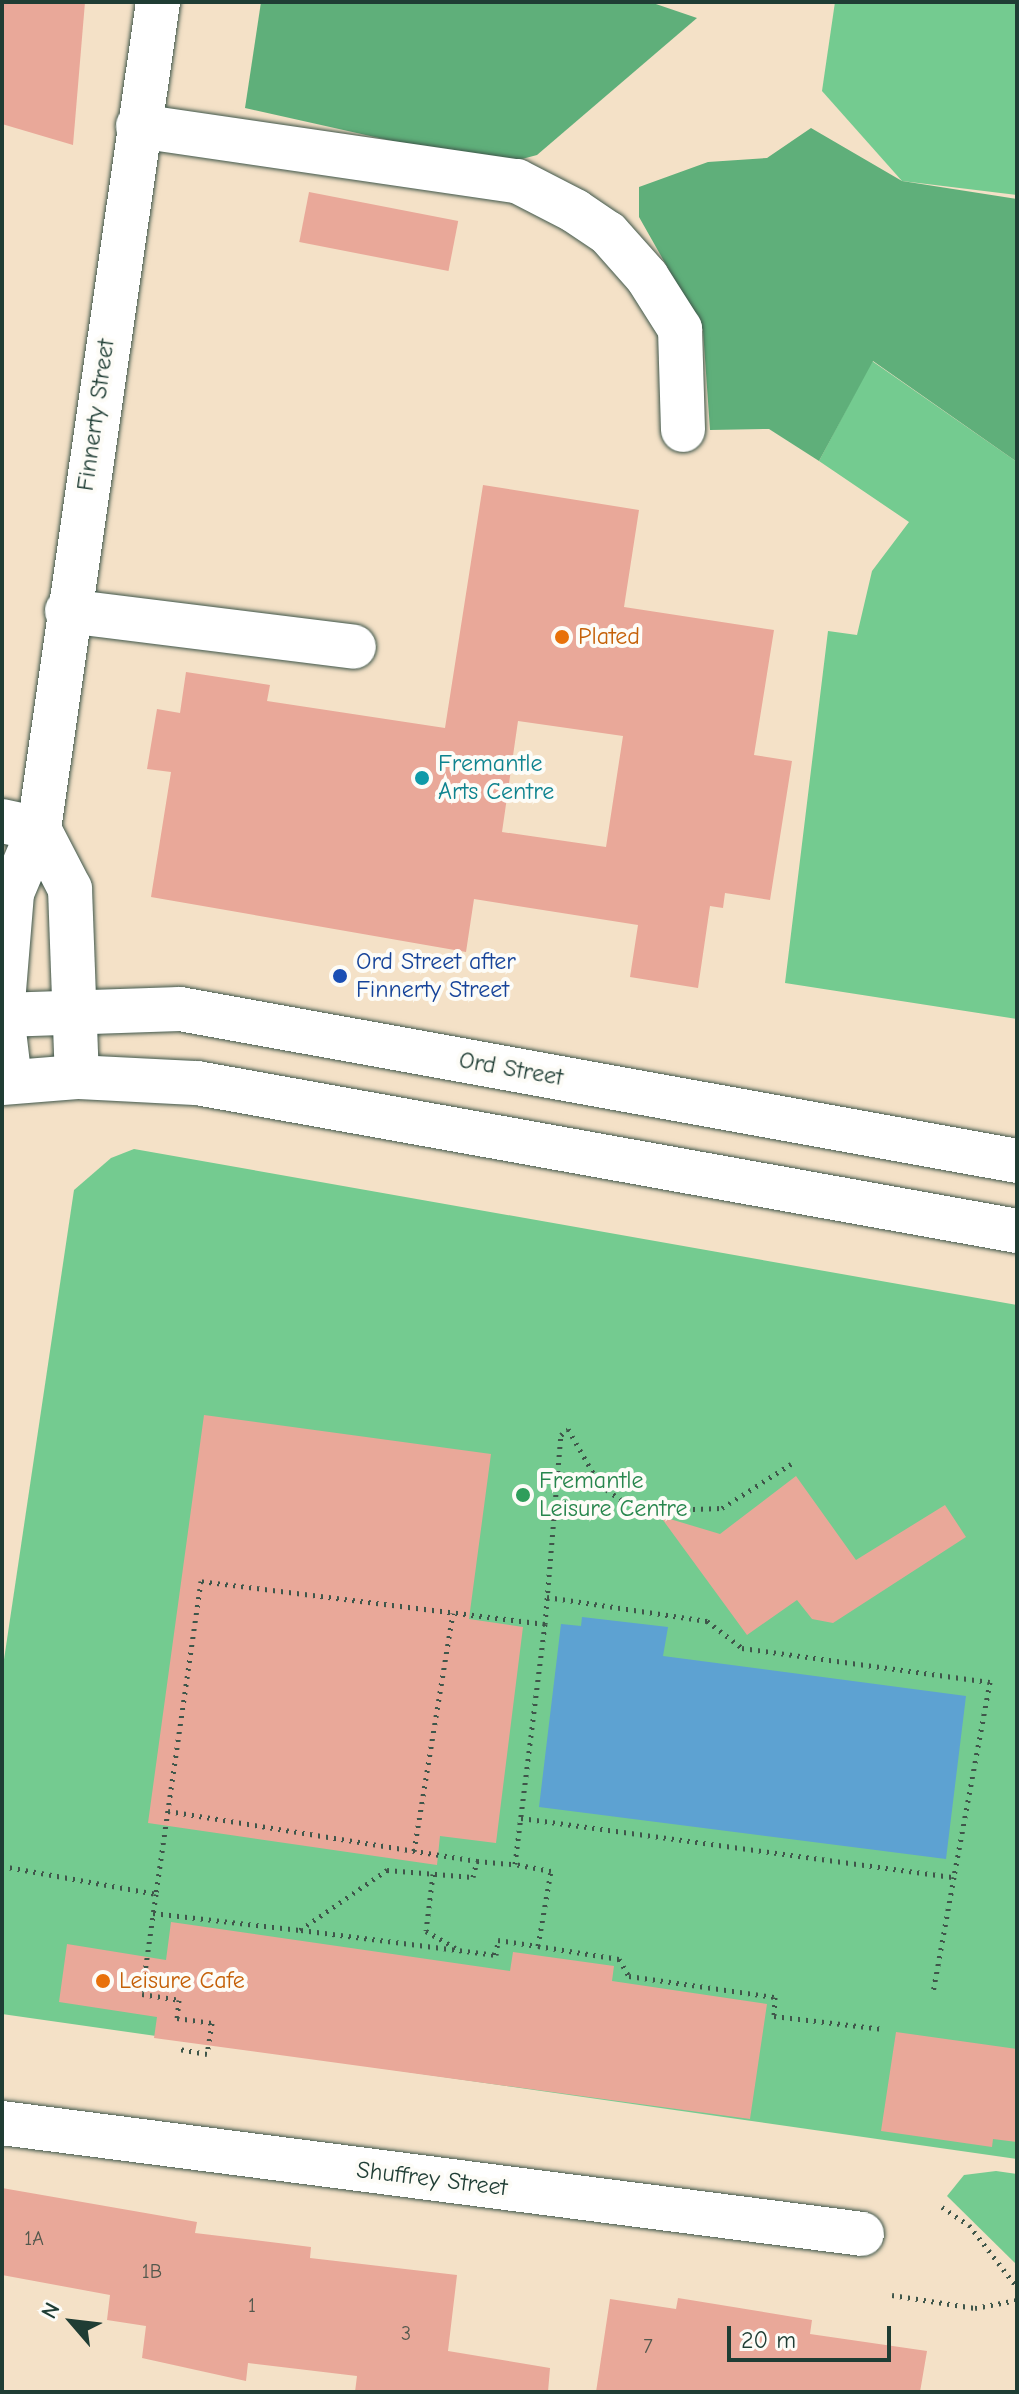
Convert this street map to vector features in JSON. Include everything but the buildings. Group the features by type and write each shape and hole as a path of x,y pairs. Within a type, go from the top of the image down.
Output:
{"street":[{"name":"Finnerty Street","path":"6,1082 2,1015 12,890 21,825 67,611 158,2"},
{"path":"138,126 517,181 575,211 608,233 647,277 680,329 683,430"},
{"path":"67,611 354,647"},
{"path":"21,825 70,889 77,1077"},
{"name":"Ord Street","path":"2,1015 75,1008 180,1009 1017,1161"},
{"path":"6,1082 77,1077 238,1089 1017,1231"},
{"name":"Shuffrey Street","path":"2,2123 862,2234"}],"path":[{"path":"515,1864 545,1624 561,1435 568,1429 600,1485 637,1511 722,1508 791,1464"},
{"path":"180,2049 207,2054 212,2023 177,2018 179,2000 142,1994 201,1581 545,1624"},
{"path":"547,1597 707,1621 742,1648 990,1682 933,1993"},
{"path":"414,1851 453,1613"},
{"path":"168,1811 551,1871 538,1946"},
{"path":"521,1818 954,1877"},
{"path":"300,1930 387,1870 473,1877 477,1861"},
{"path":"2,1866 156,1894"},
{"path":"433,1874 426,1931 460,1951"},
{"path":"153,1913 496,1955 498,1940 538,1946 619,1959 629,1976 775,1997 774,2016 883,2029"},
{"path":"561,1959 563,1950"},
{"path":"942,2207 969,2225 1017,2287"},
{"path":"892,2295 975,2308 1017,2300"}],"green space":[{"path":"261,2 650,2 697,18 537,155 500,165 245,108"},
{"path":"835,2 1017,2 1017,195 902,181 822,91"},
{"path":"811,128 902,181 1017,199 1017,462 873,361 819,461 769,429 710,430 703,330 639,217 639,187 708,162 767,158"},
{"path":"872,361 1017,462 1017,1019 785,983 828,631 857,635 872,571 909,522 819,461"},
{"name":"Fremantle Leisure Centre","path":"134,1149 1017,1305 1017,2159 2,2014 2,1673 74,1190 111,1158"},
{"path":"996,2171 1017,2174 1017,2265 947,2196 964,2175"}],"water":[{"path":"582,1617 668,1627 663,1656 966,1696 946,1859 539,1807 561,1624 581,1626"}],"place":[{"name":"Plated","path":"562,637"},
{"name":"Fremantle Arts Centre","path":"422,778"},
{"name":"Ord Street after Finnerty Street","path":"340,976"},
{"name":"Fremantle Leisure Centre","path":"523,1495"},
{"name":"Leisure Cafe","path":"103,1981"}]}
